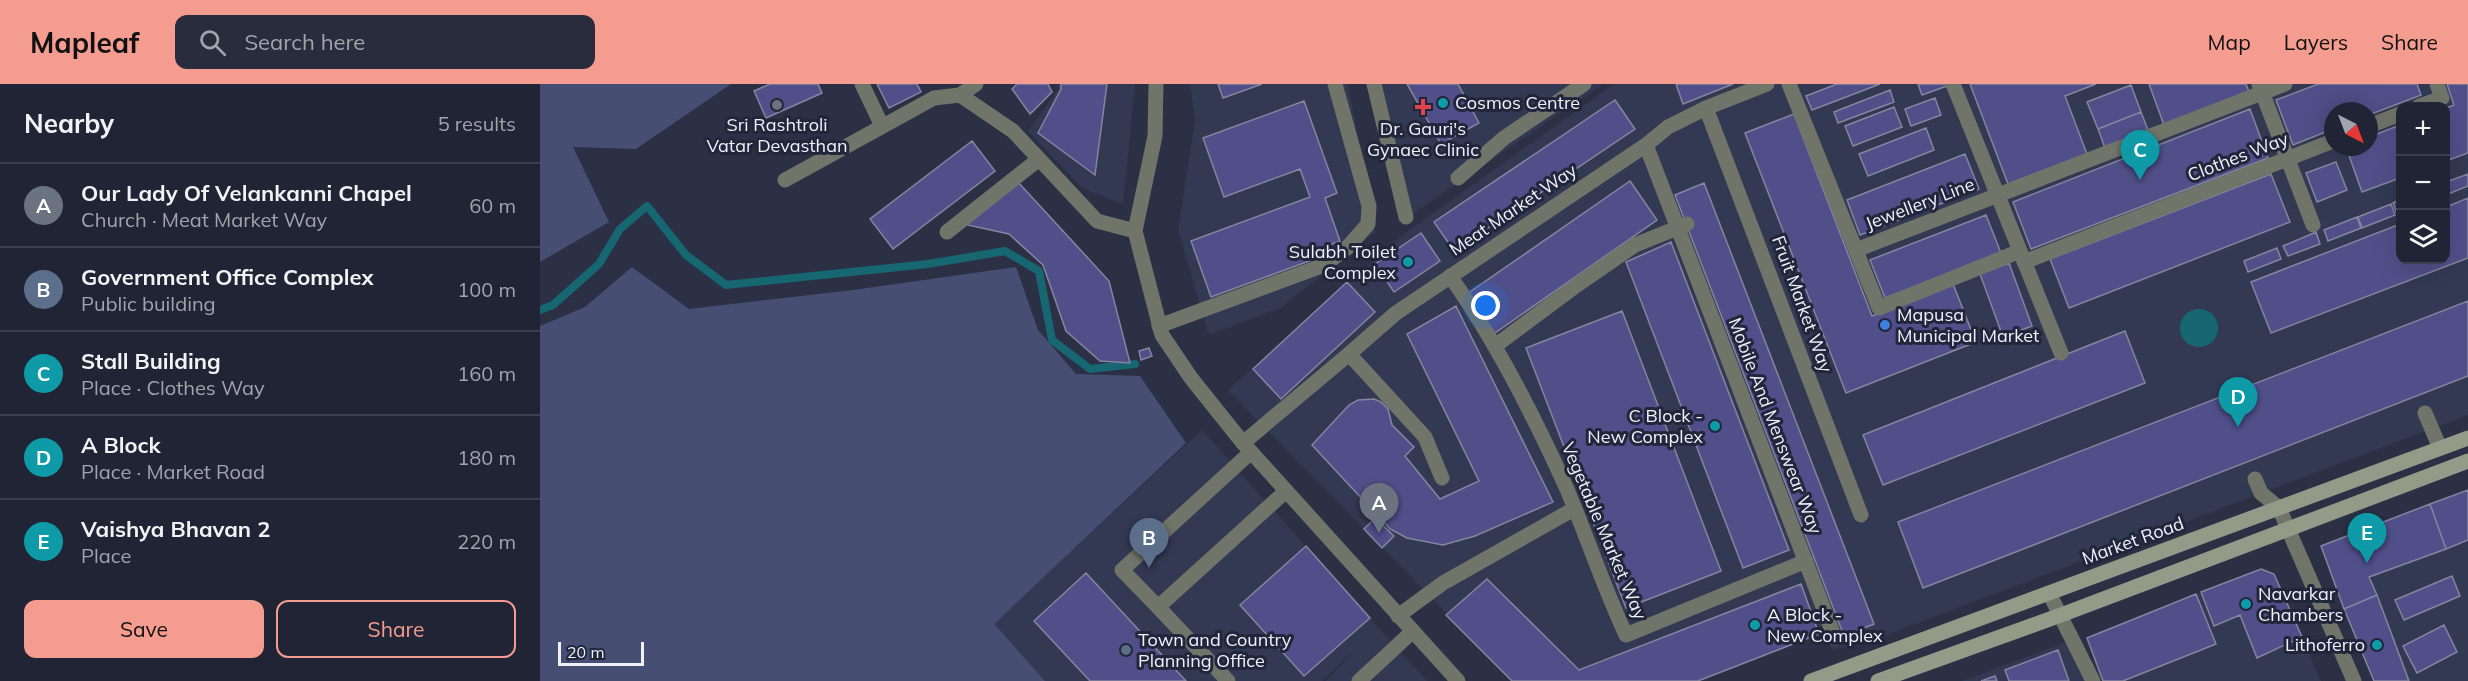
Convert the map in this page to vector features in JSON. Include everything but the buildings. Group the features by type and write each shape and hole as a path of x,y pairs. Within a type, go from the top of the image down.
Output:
{"main road":[{"name":"Market Road","path":"1811,681 2468,438"},
{"path":"1878,681 2061,615 2468,461"}],"street":[{"path":"862,84 882,126"},
{"path":"785,180 934,98 960,95 976,84"},
{"path":"1156,84 1155,136 1135,231 1162,335 1191,378 1247,447 1458,681"},
{"path":"1159,326 1324,266 1347,248 1368,224 1369,206 1335,84"},
{"path":"1374,84 1406,217"},
{"path":"1458,178 1504,138 1584,84"},
{"name":"Meat Market Way","path":"1158,607 1122,570 1247,447 1396,313 1646,145 1668,127 1706,108 1767,84"},
{"path":"1789,84 1856,250"},
{"path":"1953,84 2061,353"},
{"name":"Jewellery Line","path":"1856,250 2261,88 2285,84"},
{"path":"2261,88 2313,225"},
{"path":"2425,102 2440,91"},
{"path":"960,95 1013,131 1097,221 1135,231"},
{"name":"Fruit Market Way","path":"1706,108 1743,200 1861,515"},
{"path":"2378,123 2396,116"},
{"name":"Mobile And Menswear Way","path":"1646,145 1683,225 1835,638"},
{"name":"Clothes Way","path":"1856,250 1879,308 2324,145"},
{"path":"947,232 1039,159"},
{"path":"1495,346 1635,245 1683,225"},
{"name":"Vegetable Market Way","path":"1450,276 1495,346 1574,509 1626,635 1806,561"},
{"path":"1349,354 1425,437 1442,478"},
{"path":"2425,413 2440,448"},
{"path":"2255,479 2261,493 2279,508 2354,681"},
{"path":"1228,681 1158,607 1286,491"},
{"path":"1398,616 1443,583 1574,509"},
{"path":"2049,593 2093,681"},
{"path":"1359,681 1413,631"}],"shaded area":[{"path":"540,84 731,84 636,149 573,147 609,222 540,262"},
{"path":"1057,84 1135,84 1123,204 1082,188 1028,131 1058,90"},
{"path":"1190,84 1348,84 1375,232 1282,307 1209,335 1178,230 1195,120"},
{"path":"1371,84 1603,84 1399,223"},
{"name":"Mapusa Municipal Market","path":"1614,84 2468,84 2468,415 1886,635 1832,650 1826,632 1698,681 1513,681 1228,390 1400,237"},
{"path":"632,267 689,309 853,290 1016,267 1038,330 1076,374 1140,376 1186,443 994,624 1045,681 540,681 540,326 585,307"},
{"path":"2199,309 2206,310 2212,315 2217,321 2217,335 2212,341 2206,346 2199,347 2192,346 2186,341 2181,335 2180,328 2181,321 2186,315 2192,310"},
{"path":"1202,430 1427,681 1326,681 1358,647 1322,681 1045,681 993,624"},
{"path":"2468,490 2468,681 2374,681 2321,546"},
{"path":"2261,569 2274,574 2321,681 2114,681 2091,635"},
{"path":"2067,642 2085,681 1962,681"}],"waterway":[{"path":"540,310 553,305 599,264 620,229 647,206 686,255 726,285 928,264 1005,251 1039,271 1052,340 1090,369 1135,364"}],"place":[{"name":"Cosmos Centre","path":"1443,103"},
{"name":"Sri Rashtroli Vatar Devasthan","path":"777,105"},
{"name":"Dr. Gauri's Gynaec Clinic","path":"1423,107"},
{"name":"Stall Building","path":"2140,180"},
{"name":"Sulabh Toilet Complex","path":"1408,262"},
{"name":"Mapusa Municipal Market","path":"1885,325"},
{"name":"C Block - New Complex","path":"1715,426"},
{"name":"A Block","path":"2238,427"},
{"name":"Our Lady Of Velankanni Chapel","path":"1379,533"},
{"name":"Vaishya Bhavan 2","path":"2367,563"},
{"name":"Government Office Complex","path":"1149,568"},
{"name":"Navarkar Chambers","path":"2246,604"},
{"name":"A Block - New Complex","path":"1755,625"},
{"name":"Lithoferro","path":"2377,645"},
{"name":"Town and Country Planning Office","path":"1126,650"}]}
